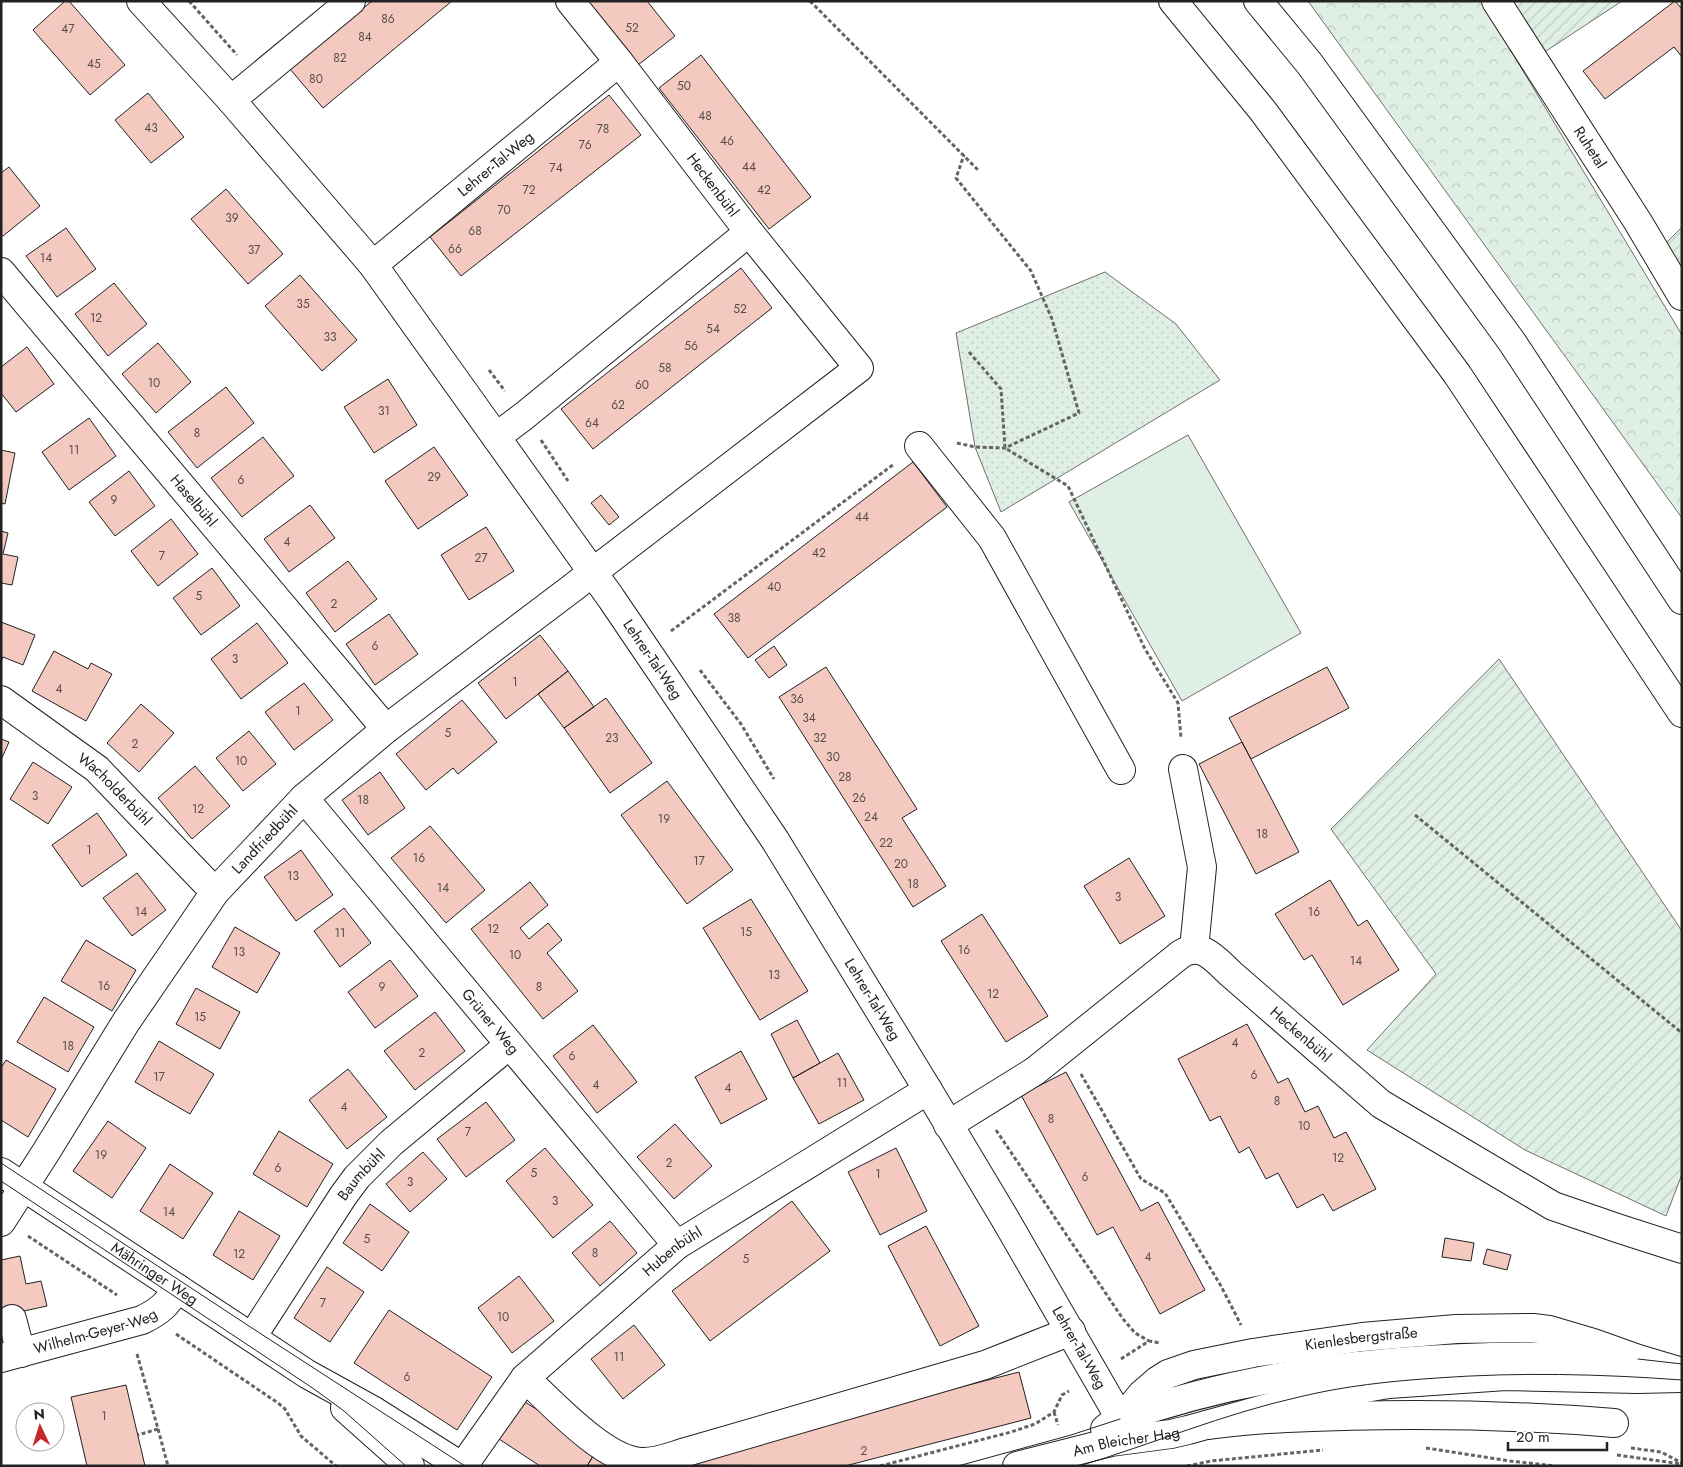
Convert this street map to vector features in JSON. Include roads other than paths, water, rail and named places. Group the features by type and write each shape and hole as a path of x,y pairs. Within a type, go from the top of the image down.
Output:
{"main road":[{"name":"Lehrer-Tal-Weg","path":"141,1 231,100 373,265 593,573 775,840 928,1090 1071,1331 1126,1429"},
{"path":"231,100 351,1"},
{"name":"Heckenbühl","path":"570,1 749,232 859,368 593,573"},
{"path":"1172,1 1263,111 1457,374 1682,713"},
{"path":"1258,1 1309,63 1512,342 1682,600"},
{"name":"Ruhetal","path":"1496,1 1638,222 1682,296"},
{"name":"Lehrer-Tal-Weg","path":"373,265 619,62"},
{"path":"496,437 749,232"},
{"name":"Haselbühl","path":"1,272 386,729"},
{"path":"919,446 992,538 1121,770"},
{"name":"Landfriedbühl","path":"1,1222 126,1022 215,892 304,798 386,729 593,573"},
{"name":"Wacholderbühl","path":"1,700 97,769 215,892"},
{"path":"948,1125 1035,1071 1181,954 1187,950 1194,949 1202,867 1183,769"},
{"name":"Grüner Weg","path":"304,798 677,1246"},
{"name":"Heckenbühl","path":"1194,949 1202,950 1211,955 1381,1104 1553,1206 1682,1249"},
{"name":"Baumbühl","path":"252,1337 342,1196 357,1177 391,1143 509,1045"},
{"name":"Hubenbühl","path":"462,1466 525,1378 677,1246 928,1090"},
{"name":"Mähringer Weg","path":"1,1172 307,1374 374,1411 462,1466"},
{"name":"Wilhelm-Geyer-Weg","path":"11,1355 142,1320 166,1305 177,1288"},
{"path":"11,1355 12,1319"},
{"name":"Kienlesbergstraße","path":"1065,1453 1086,1441 1126,1429 1146,1390 1168,1374 1194,1365 1263,1351 1362,1337 1456,1329 1533,1328 1564,1333 1638,1359 1682,1371"},
{"path":"525,1378 596,1442 614,1454 628,1460 643,1462 660,1460 986,1365 1071,1331"},
{"name":"Mähringer Weg","path":"307,1374 410,1466"},
{"path":"1207,1425 1279,1404 1319,1395 1418,1381 1515,1376 1637,1379 1682,1378"},
{"path":"1207,1425 1285,1418 1449,1415 1548,1417 1614,1423"},
{"name":"Am Bleicher Hag","path":"1126,1429 1172,1434 1207,1425"},
{"name":"Am Bleicher Hag","path":"1017,1466 1065,1453"}],"tram line":[{"path":"1,1163 465,1466"},
{"path":"1,1181 314,1389 344,1411 406,1466"},
{"path":"1638,1359 1682,1364"},
{"path":"1079,1466 1271,1404 1316,1393 1385,1382 1529,1374 1621,1376 1682,1380"},
{"path":"958,1466 1071,1435 1120,1419"}]}
